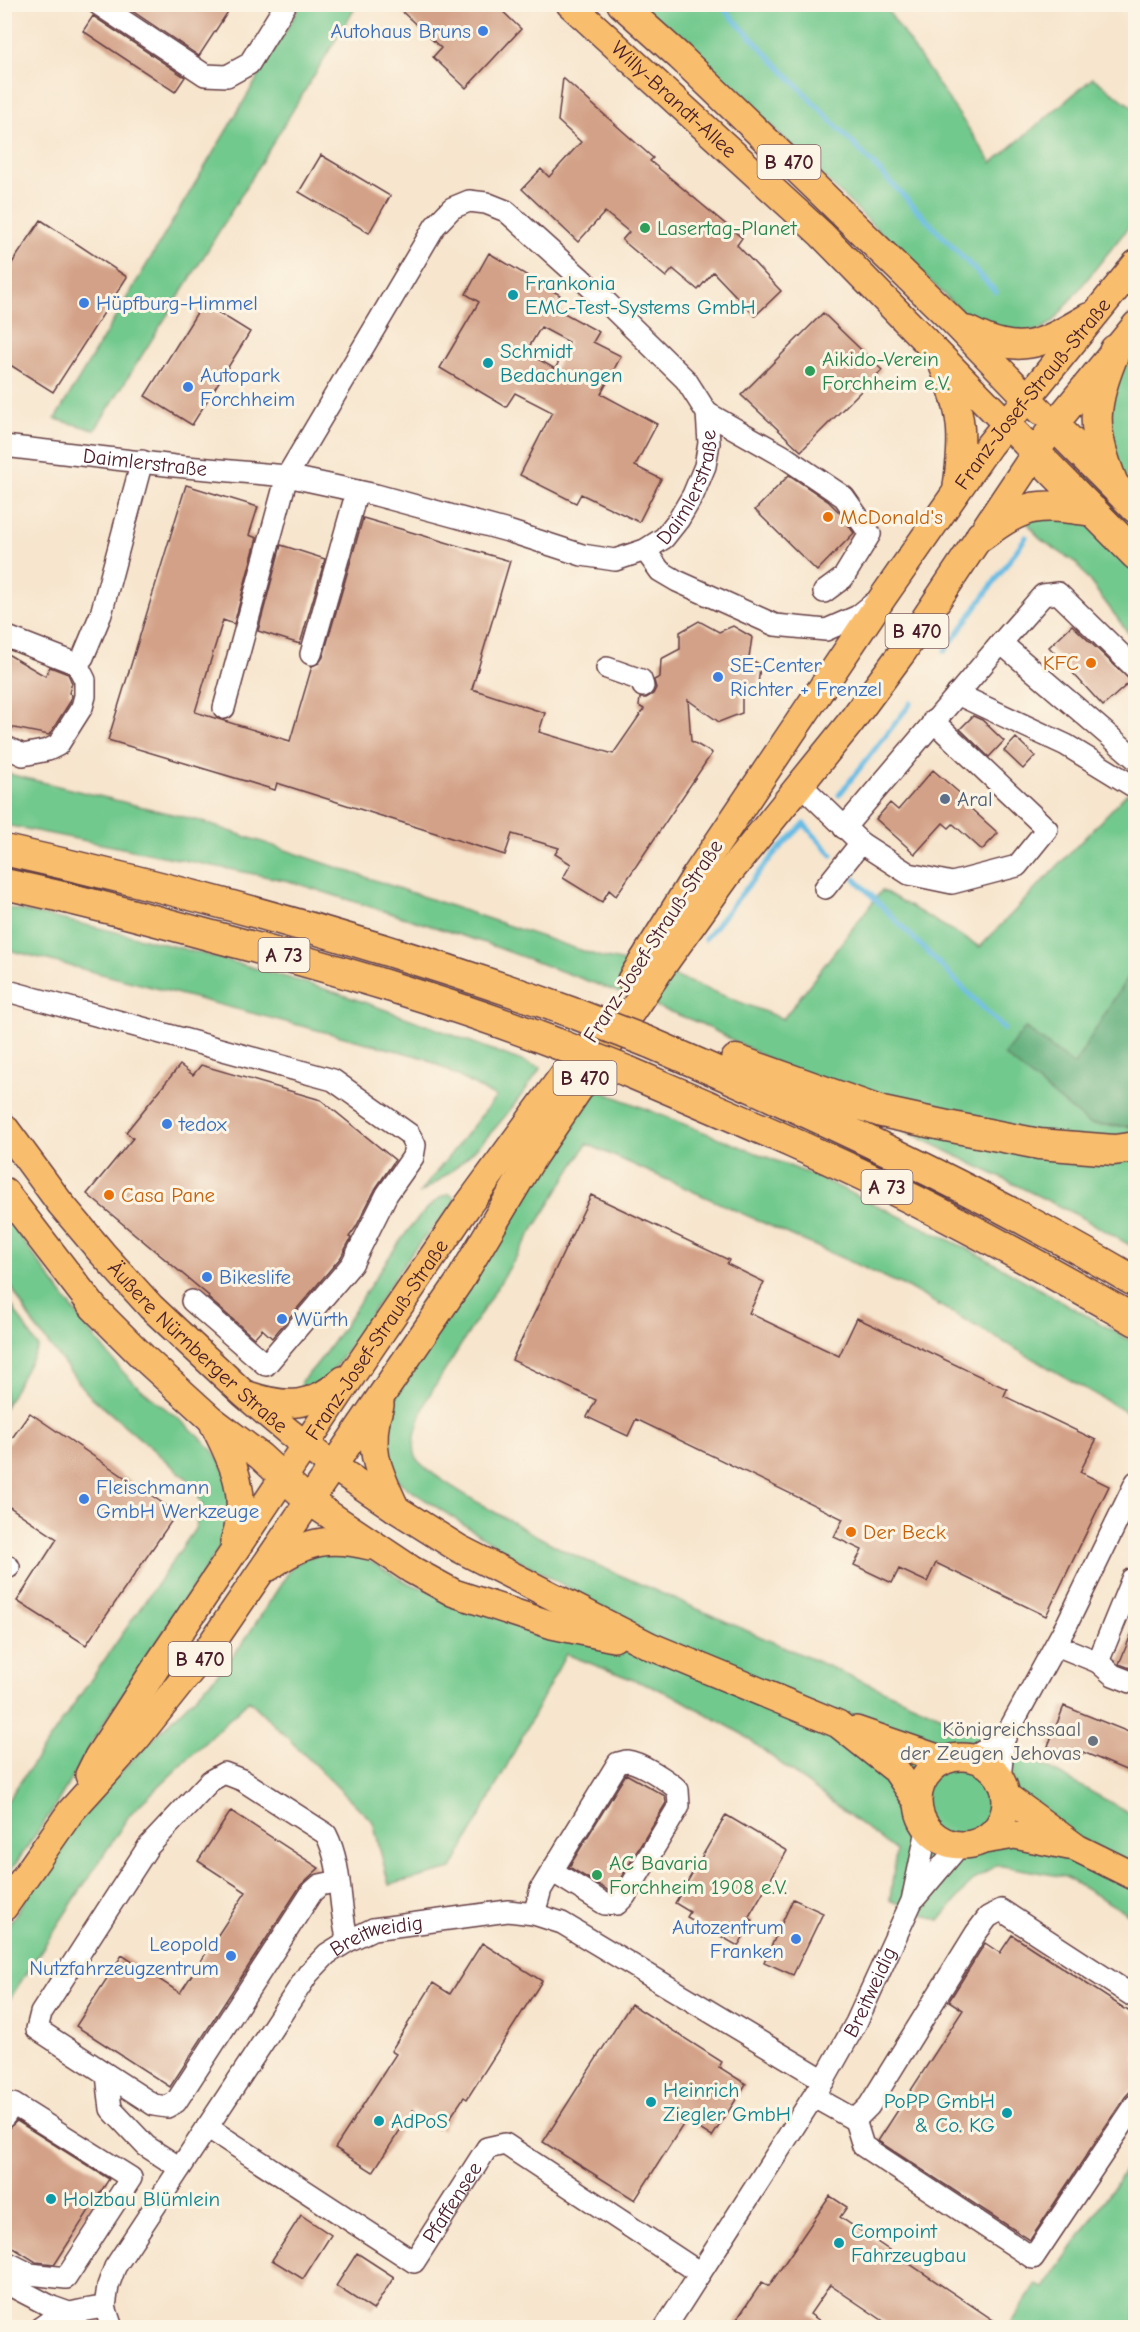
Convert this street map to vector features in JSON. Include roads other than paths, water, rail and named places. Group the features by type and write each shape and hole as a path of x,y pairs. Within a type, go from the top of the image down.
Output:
{"highway":[{"path":"1113,484 1103,460 1095,420 1097,401 1115,350"},
{"path":"1054,424 1136,508"},
{"path":"1035,453 1136,555"},
{"path":"981,536 1009,515 1030,508 1039,506 1093,511"},
{"name":"A 73","path":"4,850 241,908 402,955 576,1014 648,1042 772,1096 902,1157 1075,1246 1136,1282"},
{"name":"A 73","path":"4,884 111,909 312,963 487,1017 558,1044 629,1072 919,1202 1048,1270 1136,1321"},
{"path":"648,1042 675,1037 882,1112 947,1126 1039,1144 1114,1150 1136,1147"}],"main road":[{"name":"Willy-Brandt-Allee","path":"570,4 820,234 1005,423"},
{"name":"Willy-Brandt-Allee","path":"621,4 680,57 954,322 1027,398"},
{"name":"Franz-Josef-Strauß-Straße","path":"71,1811 98,1757 229,1557 468,1205 563,1077 638,969 696,875 883,597 1005,423 1136,264"},
{"path":"954,322 987,339 1016,346 1028,345 1065,331 1098,311"},
{"name":"Franz-Josef-Strauß-Straße","path":"4,1907 71,1811 174,1693 210,1646 459,1282 533,1157 582,1082 728,874 799,783 850,723 904,650 1054,424 1136,325"},
{"path":"938,354 952,387 962,423 957,490"},
{"name":"B 470","path":"1027,398 1054,424"},
{"name":"B 470","path":"1005,423 1035,453"},
{"path":"796,728 789,750 788,766 792,776 799,783"},
{"name":"Äußere Nürnberger Straße","path":"4,1126 60,1203 151,1307 244,1394 333,1466 458,1548 650,1646 838,1724 896,1770 917,1801"},
{"name":"Äußere Nürnberger Straße","path":"4,1191 94,1308 144,1358 211,1419 260,1456 309,1501 412,1570 454,1593 552,1625 650,1646"},
{"path":"244,1394 272,1403 298,1404 331,1391 359,1365"},
{"path":"389,1385 375,1425 373,1453 381,1478 396,1509"},
{"path":"211,1419 238,1477 240,1489 240,1516 229,1557"},
{"path":"258,1575 285,1556 306,1545 344,1540 376,1547"},
{"path":"838,1724 943,1760"},
{"path":"1077,1848 1015,1835 972,1843 942,1841 927,1830 920,1816 917,1801 919,1788 924,1777 943,1760 971,1758 988,1765 1003,1787 1077,1848 1136,1877"},
{"path":"972,1843 994,1832 1002,1821 1006,1809 1003,1787"}],"street":[{"path":"98,4 205,75 227,76 249,64 286,4"},
{"name":"Daimlerstraße","path":"4,446 287,476 357,491 508,531 582,555 615,560 645,550 664,538 680,519 705,466 709,443 707,413 686,380 596,292 506,210 486,203 469,201 452,208 435,226 287,476"},
{"path":"707,413 783,456 844,496 870,534 843,578 824,592"},
{"path":"128,569 150,462"},
{"path":"77,663 83,657 101,614 150,462"},
{"path":"224,708 287,476"},
{"path":"311,654 357,491"},
{"path":"645,550 660,571 677,581 775,625 826,630 858,616 883,597"},
{"path":"844,828 933,721 1044,595 1058,592 1136,669"},
{"path":"4,639 10,638 77,663 85,680 82,707 58,745 48,750 23,755 4,746"},
{"path":"1001,643 1136,759"},
{"path":"608,668 641,680 643,686"},
{"path":"957,694 1066,745 1133,786 1136,783"},
{"path":"799,783 861,843 909,873 952,883 1017,866 1047,829 933,721"},
{"path":"825,888 861,843"},
{"path":"4,990 333,1080 409,1134 415,1144 412,1157 387,1194 352,1264 266,1365 192,1301"},
{"path":"1003,1787 1004,1739 1056,1645 1136,1482"},
{"path":"1098,1662 1132,1579"},
{"path":"1056,1645 1098,1662 1113,1675 1136,1684"},
{"path":"971,1758 1004,1739"},
{"path":"534,1914 538,1896 552,1871 618,1763 627,1761 637,1764 671,1783 678,1790 679,1806 626,1896 617,1904 605,1904 552,1871"},
{"path":"339,1881 320,1885 312,1892 176,2102 167,2107 154,2105 37,2029 41,2013 148,1847 210,1781 224,1773 242,1780 326,1834 331,1844 339,1881 342,1922 348,1941"},
{"name":"Breitweidig","path":"665,2328 819,2089 856,2023 912,1901 927,1830"},
{"name":"Breitweidig","path":"912,1901 972,1843"},
{"path":"855,2120 869,2106 976,1933 988,1917 1001,1910 1136,1998"},
{"name":"Breitweidig","path":"105,2307 108,2286 115,2267 308,1974 327,1954 373,1929 508,1911 534,1914 562,1923 819,2089"},
{"path":"106,2075 111,2109 146,2146 180,2168"},
{"path":"819,2089 855,2120 863,2146 1033,2258 1136,2104"},
{"path":"4,2117 13,2104 131,2178 66,2278 30,2274 4,2261"},
{"name":"Pfaffensee","path":"207,2127 414,2262 487,2148 505,2144 700,2274"},
{"path":"81,2255 115,2267"},
{"path":"4,2282 52,2307 69,2313"},
{"path":"39,2328 48,2321 69,2313 105,2307 112,2328"}],"waterway":[{"path":"719,4 996,292"},
{"path":"945,651 1026,537"},
{"path":"839,795 911,703"},
{"path":"705,939 774,854 804,824 832,855"},
{"path":"855,879 1004,1029"}],"place":[{"name":"Autohaus Bruns","path":"483,31"},
{"name":"Lasertag-Planet","path":"645,228"},
{"name":"Frankonia EMC-Test-Systems GmbH","path":"513,295"},
{"name":"Hüpfburg-Himmel","path":"84,303"},
{"name":"Schmidt Bedachungen","path":"488,363"},
{"name":"Aikido-Verein Forchheim e.V.","path":"810,371"},
{"name":"Autopark Forchheim","path":"188,387"},
{"name":"McDonald's","path":"828,517"},
{"name":"KFC","path":"1091,663"},
{"name":"SE-Center Richter + Frenzel","path":"718,677"},
{"name":"Aral","path":"945,799"},
{"name":"tedox","path":"167,1124"},
{"name":"Casa Pane","path":"109,1195"},
{"name":"Bikeslife","path":"207,1277"},
{"name":"Würth","path":"282,1319"},
{"name":"Fleischmann GmbH Werkzeuge","path":"84,1499"},
{"name":"Der Beck","path":"851,1532"},
{"name":"Königreichssaal der Zeugen Jehovas","path":"1093,1741"},
{"name":"AC Bavaria Forchheim 1908 e.V.","path":"597,1875"},
{"name":"Autozentrum Franken","path":"796,1939"},
{"name":"Leopold Nutzfahrzeugzentrum","path":"231,1956"},
{"name":"Heinrich Ziegler GmbH","path":"651,2102"},
{"name":"PoPP GmbH & Co. KG","path":"1007,2113"},
{"name":"AdPoS","path":"379,2121"},
{"name":"Holzbau Blümlein","path":"51,2199"},
{"name":"Compoint Fahrzeugbau","path":"839,2243"}]}
